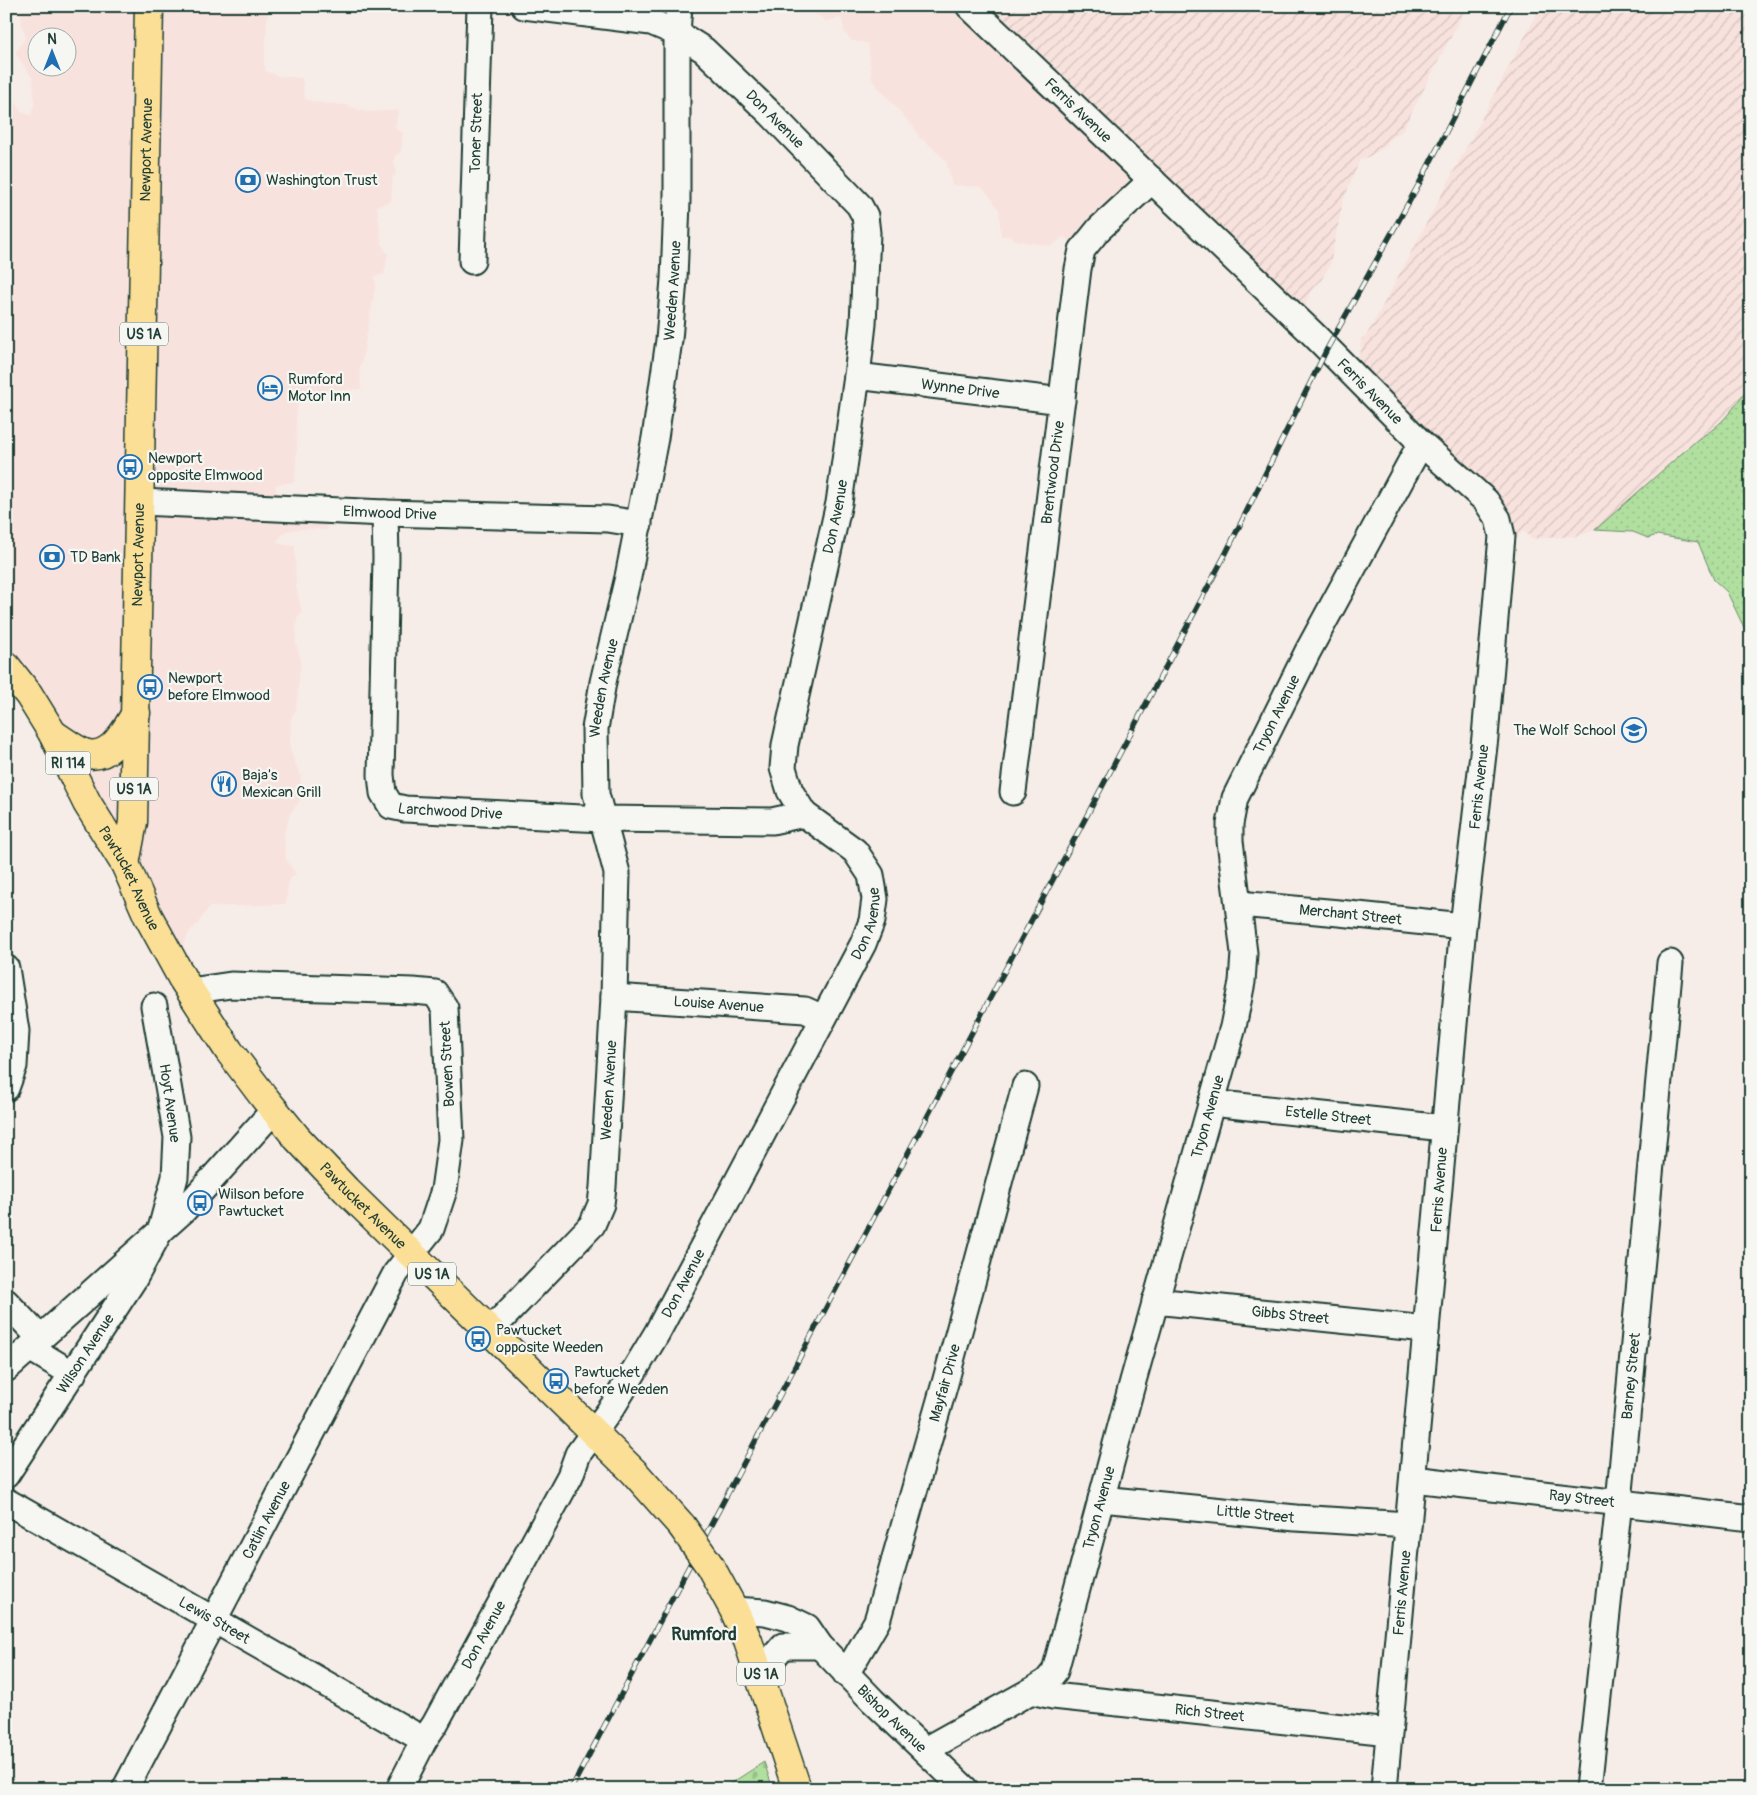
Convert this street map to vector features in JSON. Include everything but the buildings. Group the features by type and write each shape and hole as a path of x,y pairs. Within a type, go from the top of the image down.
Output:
{"main road":[{"name":"Newport Avenue","path":"125,864 133,822 150,6"},
{"name":"Pawtucket Avenue","path":"6,666 29,695 54,734 87,803 125,864 148,916 190,991 229,1051 274,1110 328,1171 595,1433 646,1485 682,1526 710,1566 734,1610 748,1641 797,1789"},
{"path":"54,734 84,753 97,755 108,750 114,744 136,713"}],"street":[{"name":"Toner Street","path":"472,261 480,6"},
{"name":"Don Avenue","path":"399,1789 424,1740 435,1724 570,1476 578,1454 595,1433 657,1333 863,944 872,921 875,899 870,875 855,851 804,814 790,791 783,768 785,745 839,503 863,324 867,233 865,216 859,205 771,114 704,50 677,32 651,22 524,6"},
{"name":"Weeden Avenue","path":"490,1331 592,1225 600,1204 603,1187 614,997 617,873 596,794 595,729 603,682 639,524 670,340 677,202 677,32 679,6"},
{"name":"Ferris Avenue","path":"969,6 1357,377 1421,443 1486,501 1498,519 1502,536 1485,737 1463,926 1384,1789"},
{"name":"Brentwood Drive","path":"1013,792 1078,269 1082,250 1099,229 1152,180"},
{"name":"Wynne Drive","path":"856,376 1062,401"},
{"name":"Tryon Avenue","path":"925,1750 1031,1691 1047,1680 1055,1671 1155,1301 1233,1027 1242,982 1244,953 1230,841 1230,824 1235,798 1308,651 1421,443"},
{"name":"Elmwood Drive","path":"140,502 385,513 608,519 639,524"},
{"name":"Larchwood Drive","path":"385,513 386,568 381,775 383,793 391,806 405,809 602,819 772,822 804,814"},
{"name":"Merchant Street","path":"1239,904 1463,926"},
{"name":"Barney Street","path":"1588,1789 1619,1502 1670,963"},
{"path":"6,968 16,1031 14,1066 6,1088"},
{"name":"Bowen Street","path":"190,991 231,985 413,990 434,993 445,1008 451,1140 444,1190 434,1222 412,1255"},
{"name":"Louise Avenue","path":"614,997 805,1010 823,1018"},
{"name":"Hoyt Avenue","path":"154,1006 177,1137 175,1177 161,1229"},
{"name":"Mayfair Drive","path":"846,1674 877,1621 945,1383 1025,1086"},
{"name":"Estelle Street","path":"1211,1103 1444,1128"},
{"path":"6,1369 184,1210 274,1110"},
{"name":"Wilson Avenue","path":"6,1475 134,1279 161,1229"},
{"name":"Catlin Avenue","path":"125,1789 396,1273 412,1255"},
{"name":"Gibbs Street","path":"1155,1301 1426,1329"},
{"path":"6,1302 35,1343 73,1374"},
{"name":"Ray Street","path":"1413,1479 1751,1518"},
{"name":"Little Street","path":"1101,1499 1296,1518 1408,1525"},
{"name":"Lewis Street","path":"6,1500 424,1740"},
{"name":"Bishop Avenue","path":"734,1610 765,1612 788,1618 807,1627 820,1646 846,1674 965,1789"},
{"path":"760,1673 784,1646 820,1646"},
{"name":"Rich Street","path":"1031,1691 1072,1698 1389,1732"}],"shaded area":[{"path":"20,6 265,7 268,13 264,63 266,71 279,76 302,78 305,99 320,103 346,105 367,112 399,110 395,128 403,133 401,151 394,158 396,174 393,177 391,202 377,206 382,245 388,254 384,274 374,277 376,284 360,366 361,389 302,392 299,395 296,417 295,482 275,485 276,491 285,497 322,514 328,530 302,529 286,531 277,541 281,544 295,546 296,586 302,612 297,619 296,643 301,660 296,710 291,718 290,750 301,776 302,798 290,814 284,835 286,859 296,874 289,880 286,904 209,907 198,924 190,931 182,948 166,946 6,677 6,103 8,101 16,101 21,112 31,115 34,104 32,78 78,78 78,28 28,28 28,72 15,53 26,37 22,27"},
{"path":"802,6 975,6 1150,188 1072,244 1064,237 1051,246 1017,241 1010,236 1001,236 999,210 989,195 981,187 952,185 946,161 919,138 914,128 872,80 868,43 852,41 844,32 840,18 826,21"},
{"path":"975,6 1467,6 1402,131 1390,139 1385,147 1360,160 1343,201 1330,265 1320,282 1309,295 1300,323"},
{"path":"1541,6 1751,6 1751,386 1713,431 1698,439 1595,530 1579,536 1530,539 1527,533 1522,531 1516,540 1513,573 1506,580 1498,548 1482,512 1350,377 1361,350 1361,339 1366,336 1383,305"}],"green space":[{"path":"1751,386 1751,642 1727,592 1714,580 1698,542 1657,535 1648,538 1633,532 1595,530 1698,439 1722,421"},
{"path":"764,1762 773,1789 722,1789"}],"railway":[{"path":"571,1789 1226,553 1327,349 1419,184 1511,6"}],"place":[{"name":"Washington Trust","path":"248,180"},
{"name":"Rumford Motor Inn","path":"270,388"},
{"name":"Newport opposite Elmwood","path":"130,467"},
{"name":"TD Bank","path":"52,557"},
{"name":"Newport before Elmwood","path":"150,687"},
{"name":"The Wolf School","path":"1634,730"},
{"name":"Baja's Mexican Grill","path":"224,784"},
{"name":"Wilson before Pawtucket","path":"200,1203"},
{"name":"Pawtucket opposite Weeden","path":"478,1339"},
{"name":"Pawtucket before Weeden","path":"556,1381"}],"district":[{"name":"Rumford","path":"704,1634"}]}
